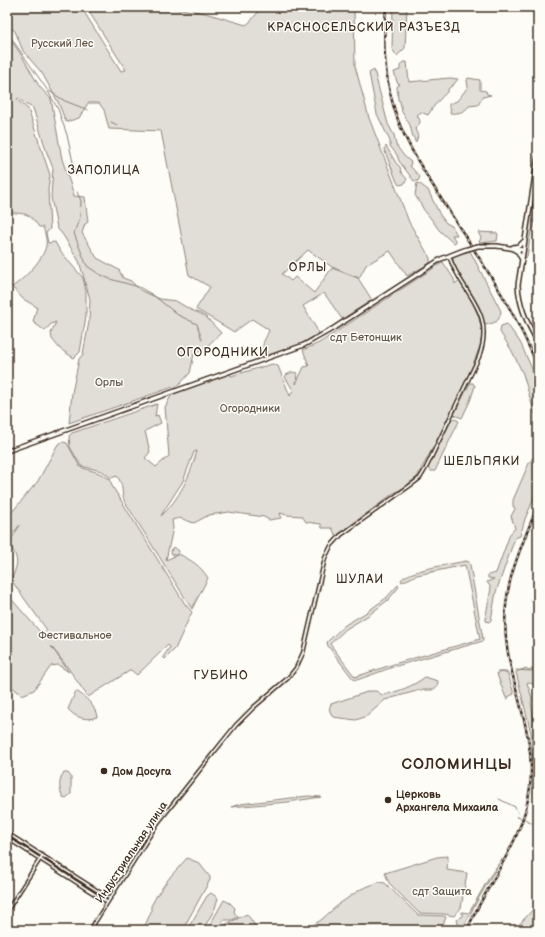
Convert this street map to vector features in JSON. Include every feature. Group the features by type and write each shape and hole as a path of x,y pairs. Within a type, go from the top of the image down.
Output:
{"main road":[{"path":"538,156 518,279 520,301 526,321 538,342"},
{"path":"7,451 304,345 334,328 448,255 478,246 519,246 524,240"},
{"path":"509,247 523,250"},
{"path":"509,247 518,252 521,259"}],"street":[{"name":"Индустриальная улица","path":"90,930 157,824 246,715 293,674 301,659 325,558 329,548 341,535 420,478 426,468 479,357 484,338 482,321 475,301 453,267 448,255"},
{"path":"7,833 110,898"},
{"path":"7,838 107,902"},
{"path":"7,911 42,856"}],"green space":[{"name":"Русский Лес","path":"7,7 81,7 121,71 126,70 86,7 169,7 205,13 246,25 262,7 354,7 355,66 369,118 409,222 430,258 430,263 407,276 390,251 366,265 359,278 332,267 308,250 282,274 291,281 295,277 314,293 332,268 358,278 372,300 342,319 324,293 303,306 319,333 294,347 267,355 263,345 269,330 252,319 234,332 196,309 210,287 189,275 161,131 109,129 104,110 99,103 88,103 79,118 66,122 58,102 42,73 23,51 15,31 7,25"},
{"path":"393,7 407,7 405,48 397,56 392,49"},
{"name":"Орлы","path":"7,34 22,56 39,86 51,99 62,159 74,196 85,197 88,222 85,224 82,233 97,258 119,270 123,278 131,281 140,290 160,299 176,301 206,317 221,333 205,348 194,354 190,373 179,385 69,423 72,393 79,359 83,354 89,322 90,299 79,261 57,228 51,197 53,168 33,108 18,98 17,100 28,109 50,175 48,190 50,229 46,233 48,243 55,242 60,251 83,278 86,291 86,316 80,352 74,358 60,349 52,339 51,333 56,322 51,324 45,331 33,322 37,307 23,299 12,287 37,263 44,251 46,242 43,227 39,227 25,214 7,212"},
{"path":"403,62 407,62 409,82 449,78 458,79 448,89 448,91 428,115 421,112 417,115 420,123 415,129 418,136 416,142 410,125 402,112 400,101 398,100 397,87 400,83 399,84 397,82 394,72 400,70 400,66"},
{"path":"374,70 388,124 394,135 396,145 404,156 411,162 410,166 420,177 418,181 414,181 399,161 397,155 390,146 390,141 377,114 369,73"},
{"path":"468,78 480,80 480,90 486,91 487,94 491,95 483,97 478,105 469,106 461,112 450,113 451,108 449,108 449,104 457,101 468,87"},
{"path":"386,146 400,167 401,172 407,179 404,184 399,185 397,182 384,149"},
{"path":"417,183 428,190 440,215 446,223 452,226 457,235 452,235 456,242 453,243 439,230 424,210 415,195"},
{"path":"537,195 534,228 531,231 527,257 525,258 534,197"},
{"path":"478,232 497,233 497,241 480,243 481,238"},
{"path":"470,251 501,311 498,320 485,325 479,307 454,265 454,256"},
{"path":"443,262 454,279 455,284 459,280 473,303 479,318 482,332 481,343 473,365 445,425 417,477 336,536 332,528 322,528 321,524 306,522 302,516 280,513 281,518 269,520 264,517 229,512 209,515 194,523 179,518 172,520 173,528 166,560 179,554 195,564 208,578 192,609 125,502 121,483 117,476 111,478 102,471 81,466 70,447 69,436 72,433 157,404 155,416 158,415 161,423 145,431 150,452 145,458 156,467 169,456 165,407 172,394 207,381 209,383 216,377 229,373 231,376 272,364 278,366 290,396 293,390 285,377 286,375 292,372 297,373 296,384 304,367 309,366 303,350 319,343","holes":["197,451 184,486 161,516 183,481 194,452"]},
{"path":"507,324 520,342 533,371 538,393 538,480 534,498 520,536 515,538 496,592 491,620 489,622 486,621 486,615 491,588 487,582 494,579 488,578 488,575 496,573 510,534 515,528 511,516 515,509 513,506 513,500 529,463 535,455 535,415 523,374 512,351 500,332 501,326"},
{"path":"470,383 473,383 475,386 462,418 454,415"},
{"path":"453,418 459,421 435,471 431,471 428,468"},
{"name":"Фестивальное","path":"63,442 67,443 80,467 99,473 110,479 112,486 185,604 192,612 175,649 165,659 163,657 170,647 168,645 137,675 131,670 88,697 51,646 69,672 58,665 51,666 34,690 22,695 7,683 7,594 42,634 47,630 11,580 17,560 11,547 7,555 7,533 12,538 20,525 12,534 7,525 7,518 38,481 58,444"},
{"path":"174,547 179,551 177,555 173,555 171,553 172,548"},
{"path":"466,561 469,562 470,565 483,641 393,667 357,680 353,679 328,646 327,642 345,625 367,612 386,598 398,585 399,587 388,600 369,615 346,629 330,644 355,677 480,639 465,565 417,575 402,582 401,580 405,576 421,570"},
{"path":"538,666 538,683 527,683 532,698 531,703 538,741 538,778 533,776 531,733 516,672 526,668 529,670"},
{"path":"502,672 508,674 514,694 508,697 508,699 506,698 497,673"},
{"path":"425,677 438,681 437,687 432,690 420,690 385,700 367,716 356,720 333,717 330,712 331,704 370,691 376,691 382,695 404,689"},
{"path":"76,691 90,702 95,709 97,717 89,719 81,718 74,715 68,709"},
{"path":"64,773 68,773 71,777 71,794 66,798 63,797 60,788 60,781"},
{"path":"308,796 321,797 288,802 231,807 240,804"},
{"name":"сдт Защита","path":"448,856 447,870 467,873 461,908 454,916 419,913 389,883 385,873 437,857"},
{"path":"187,858 199,863 210,877 210,880 184,927 182,930 143,930 151,912 151,906 157,895 170,877"},
{"path":"502,859 465,924 462,926 458,924 457,920 462,916 462,912 469,913 490,876"},
{"path":"379,882 385,883 418,915 446,917 441,930 305,930 321,920 339,904 361,889"},
{"path":"211,893 218,898 215,908 203,930 187,930 207,896"},
{"path":"224,900 235,908 234,912 238,917 232,920 224,920 218,930 207,930"},
{"path":"538,904 538,930 514,930"},
{"path":"247,914 258,930 221,930 222,926"}],"waterway":[{"path":"7,32 46,88 58,109 67,135 76,176"},
{"path":"49,91 65,101 88,110"},
{"path":"111,122 119,126"},
{"path":"77,192 81,201 80,217 74,233 87,266 110,279 139,287 153,295 178,315 197,324 202,340"},
{"path":"530,600 538,606"},
{"path":"516,670 531,671 538,669"},
{"path":"498,672 508,672"},
{"path":"499,799 515,807 518,812 517,817 521,818"},
{"path":"525,819 531,823"},
{"path":"533,823 538,826"}],"railway":[{"path":"386,7 384,36 387,78 402,131 424,171 506,303 529,346 538,368"},
{"path":"467,930 521,825 530,787 530,751 510,665 505,627 508,591 512,574 517,557 538,505"}],"place":[{"name":"Дом Досуга","path":"104,771"},
{"name":"Церковь Архангела Михаила","path":"388,800"}],"district":[{"name":"КРАСНОСЕЛЬСКИЙ РАЗЪЕЗД","path":"364,27"},
{"name":"ЗАПОЛИЦА","path":"104,170"},
{"name":"ОРЛЫ","path":"308,267"},
{"name":"ОГОРОДНИКИ","path":"223,352"},
{"name":"ШЕЛЬПЯКИ","path":"482,461"},
{"name":"ШУЛАИ","path":"360,579"},
{"name":"ГУБИНО","path":"221,675"},
{"name":"СОЛОМИНЦЫ","path":"457,764"}],"park label":[{"name":"сдт Бетонщик","path":"366,337"},
{"name":"Огородники","path":"250,408"}]}
